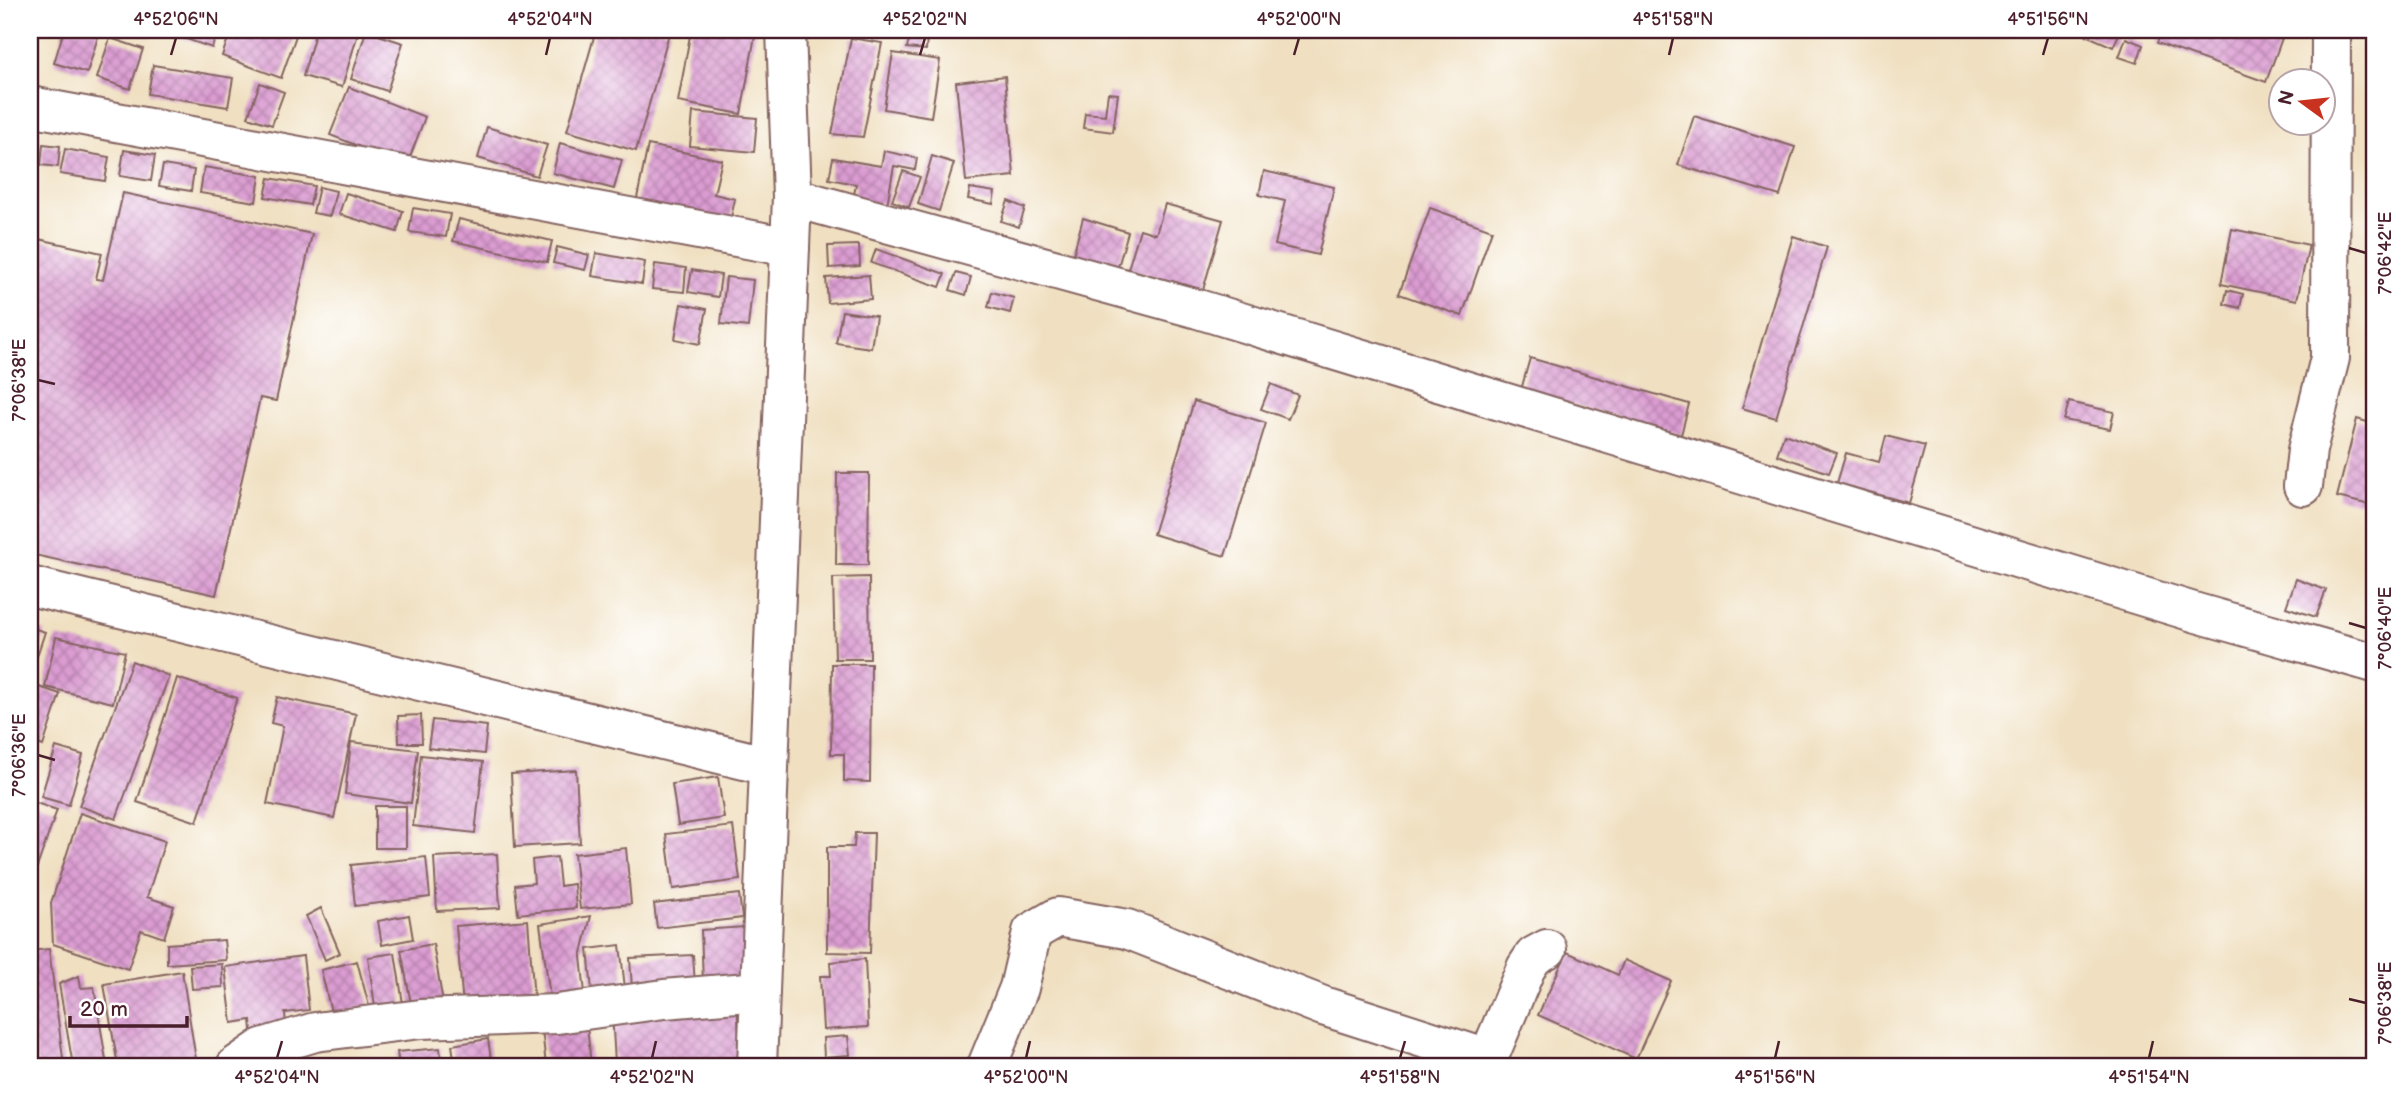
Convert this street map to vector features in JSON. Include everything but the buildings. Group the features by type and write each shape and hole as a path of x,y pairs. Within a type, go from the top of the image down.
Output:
{"street":[{"path":"757,1066 792,197 786,30"},
{"path":"2303,486 2307,450 2330,358 2331,30"},
{"path":"30,106 790,247"},
{"path":"792,197 1198,309 2158,602 2374,663"},
{"path":"30,586 769,766"},
{"path":"987,1066 1018,988 1032,932 1058,917 1127,929 1322,1006 1488,1059 1526,968 1534,956 1547,949"},
{"path":"236,1066 262,1048 315,1032 421,1019 557,1014 664,999 760,991"}]}
